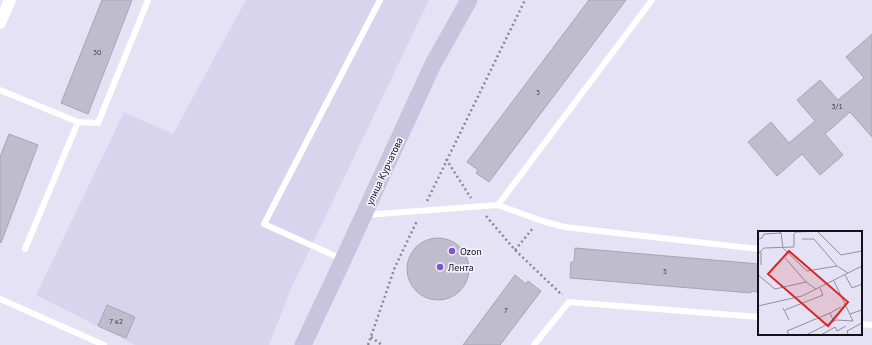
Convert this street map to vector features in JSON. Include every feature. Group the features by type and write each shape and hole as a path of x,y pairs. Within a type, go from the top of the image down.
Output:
{"main road":[{"name":"улица Курчатова","path":"303,345 433,64 470,0"}],"street":[{"path":"0,24 10,0"}],"lane":[{"path":"0,90 78,122 98,123 148,0"},
{"path":"343,260 264,224 380,0"},
{"path":"498,205 652,0"},
{"path":"25,249 78,122"},
{"path":"364,215 498,205 539,220 564,227 758,249"},
{"path":"0,299 104,345"},
{"path":"534,345 569,302 758,317"},
{"path":"862,324 872,325"}],"path":[{"path":"368,345 395,267 446,159 525,0"},
{"path":"446,159 477,206 515,250 561,294 568,294"},
{"path":"515,250 539,220"},
{"path":"371,337 382,345"}],"shaded area":[{"path":"246,0 429,0 290,291 269,345 135,345 36,295 124,112 173,134"}],"building":[{"path":"102,0 132,0 88,114 61,103"},
{"path":"589,0 626,0 489,182 476,173 478,170 467,162"},
{"path":"872,34 872,137 850,112 825,134 843,155 820,175 802,154 777,176 748,142 771,122 789,143 815,121 797,100 820,80 838,100 864,78 846,57"},
{"path":"9,134 38,145 1,243 0,157"},
{"path":"432,238 444,238 460,247 467,257 469,269 467,281 460,291 444,300 432,300 421,295 412,286 407,275 407,263 412,252 421,243"},
{"path":"575,248 758,264 758,292 751,291 751,293 570,278 571,262 574,262"},
{"path":"515,275 526,284 528,281 541,291 500,345 463,345"},
{"path":"107,305 135,317 126,338 98,326"}],"place":[{"name":"Ozon","path":"452,251"},
{"name":"Лента","path":"440,267"}]}
